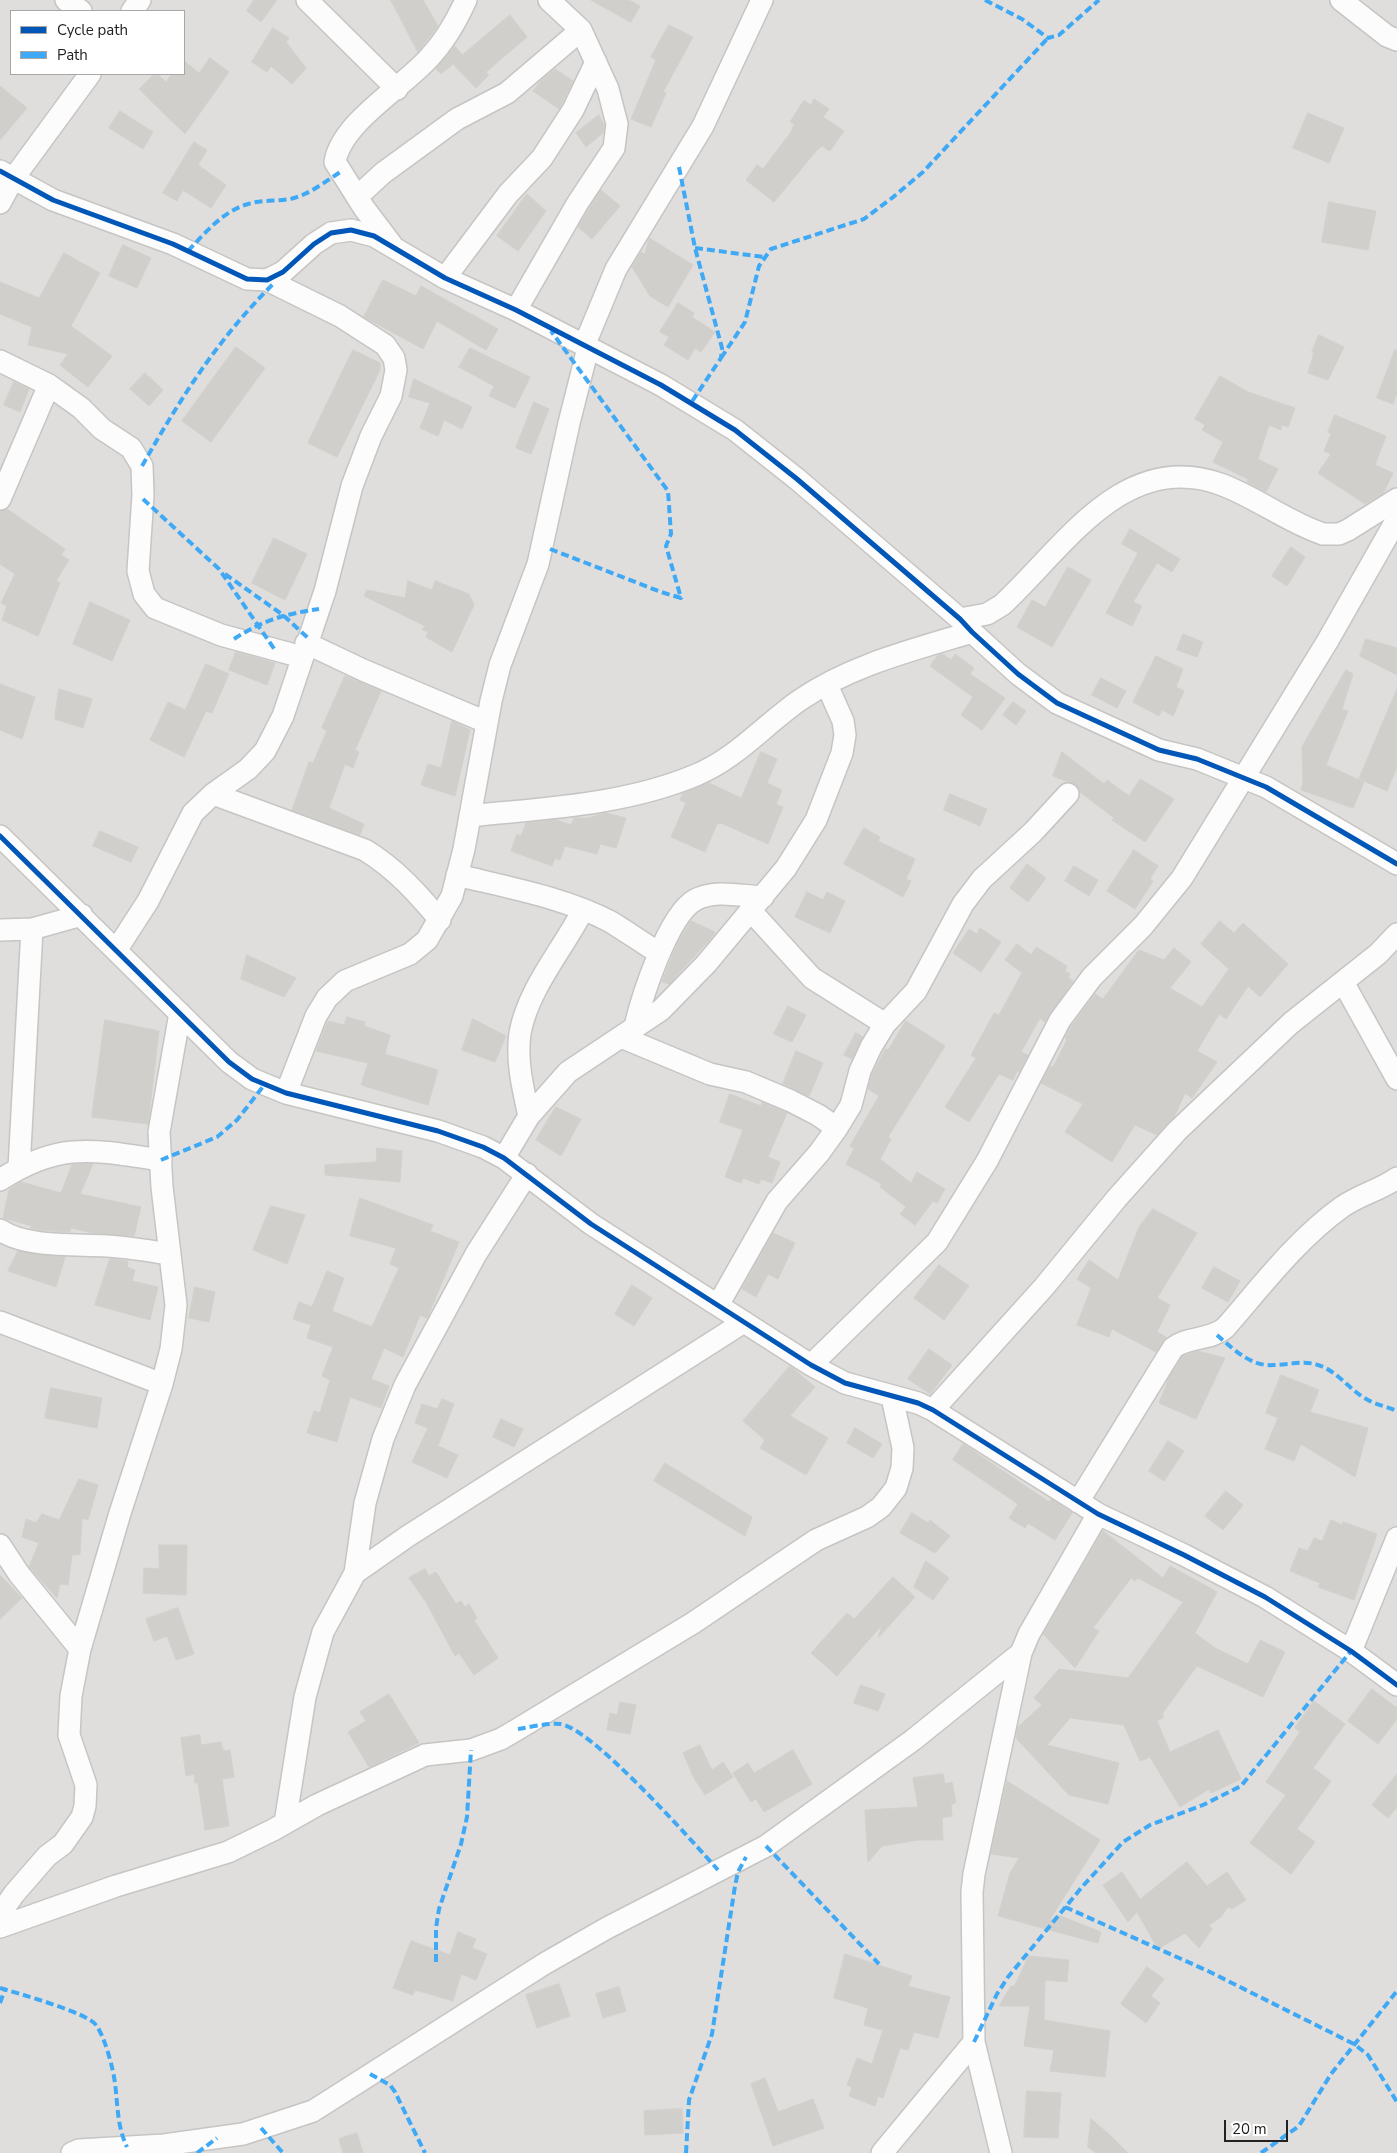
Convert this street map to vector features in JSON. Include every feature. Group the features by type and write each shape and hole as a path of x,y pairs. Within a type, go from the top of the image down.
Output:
{"street":[{"path":"66,0 80,10"},
{"path":"307,0 397,89"},
{"path":"394,247 335,162 337,148 356,123 397,89 429,58 451,31 466,0"},
{"path":"516,310 577,204 614,148 617,124 608,90 581,30 548,0"},
{"path":"286,1093 316,1016 327,998 345,981 410,954 427,940 452,896 470,816 486,722 500,665 538,564 586,347 616,269 703,126 762,0"},
{"path":"1341,0 1387,36 1397,40"},
{"path":"358,196 383,172 457,119 507,93 581,30"},
{"path":"445,278 508,194 542,158 573,110 596,62"},
{"path":"0,203 7,175 89,75"},
{"path":"7,175 53,200 172,244 248,279 268,280 340,316 385,345 394,358 395,364 391,396 372,436 352,486 325,591 283,716 265,751 248,769 213,794 194,813 148,901 117,949"},
{"path":"268,280 283,272 314,244 331,233 351,230 374,236 445,278 516,310 661,385 735,430 798,479 1018,674 1057,703 1159,750 1197,759 1266,787 1397,864"},
{"path":"0,361 49,385 81,408 102,429 131,448 142,466 143,499 138,571 144,594 155,608 221,635 304,650 486,722"},
{"path":"0,500 49,385"},
{"path":"470,816 587,804 650,791 696,775 730,758 800,701 827,684 966,626 1002,606 1097,510 1117,495 1153,480 1187,478 1218,483 1323,534 1339,534 1348,530 1397,499"},
{"path":"812,1365 936,1242 987,1161 1060,1020 1092,977 1143,926 1182,878 1327,642 1397,518"},
{"path":"504,1158 529,1116 568,1072 661,1010 706,964 786,868 816,820 842,753 845,735 843,721 827,684"},
{"path":"213,794 365,850 385,863 411,885 440,920"},
{"path":"718,1305 777,1201 819,1153 837,1128 851,1105 860,1071 871,1047 885,1024 916,991 963,904 982,878 1033,832 1068,794"},
{"path":"0,836 117,949 229,1062 252,1079 286,1093 438,1131 483,1147 504,1158 591,1224 812,1365 845,1383 918,1403 933,1410 1098,1514 1184,1554 1265,1597 1352,1651 1397,1685"},
{"path":"457,875 527,892 583,910 610,922 659,953"},
{"path":"628,1032 659,953 681,913 694,900 709,895 757,904 812,978 885,1024"},
{"path":"529,1116 520,1072 520,1034 525,1014 583,910"},
{"path":"0,930 32,929 82,915"},
{"path":"19,1168 32,929"},
{"path":"933,1410 1044,1287 1117,1198 1178,1131 1285,1028 1378,954 1397,934"},
{"path":"1343,982 1397,1079"},
{"path":"0,1914 14,1894 47,1856 64,1844 82,1817 86,1785 69,1735 71,1696 80,1649 120,1513 162,1384 171,1349 176,1305 159,1132 180,1013"},
{"path":"628,1032 710,1074 746,1082 818,1115 837,1128"},
{"path":"0,1180 19,1168 69,1151 103,1152 161,1160"},
{"path":"285,1823 305,1697 323,1632 355,1573 365,1503 383,1439 405,1385 476,1254 527,1174"},
{"path":"1078,1502 1173,1348 1180,1343 1216,1335 1225,1328 1278,1267 1327,1219 1351,1201 1397,1178"},
{"path":"0,1230 6,1234 40,1242 110,1246 170,1254"},
{"path":"0,1322 162,1384"},
{"path":"355,1573 408,1536 744,1322"},
{"path":"0,1927 116,1886 228,1852 378,1775 425,1755 471,1750 501,1739 693,1623 816,1540 867,1517 881,1507 896,1488 902,1468 903,1448 892,1397"},
{"path":"1001,2153 974,2042 973,1883 1021,1653 1029,1634 1098,1514"},
{"path":"1352,1651 1397,1538"},
{"path":"0,1545 19,1574 80,1649"},
{"path":"72,2153 80,2150 164,2145 243,2134 313,2111 552,1960 607,1928 766,1846 913,1740 1021,1653"},
{"path":"882,2153 974,2042"}],"shaded area":[{"path":"0,0 1397,0 1397,2153 0,2153"}],"building":[{"path":"254,0 277,0 261,22 247,11"},
{"path":"391,0 423,0 438,26 418,52"},
{"path":"591,0 629,0 640,6 631,22"},
{"path":"510,15 527,37 486,72 489,75 476,88 453,64 441,74 436,69 455,46 462,55"},
{"path":"669,25 693,37 663,92 666,93 651,127 631,119 656,60 651,57"},
{"path":"273,28 289,38 286,42 306,68 292,84 271,66 267,72 252,62"},
{"path":"210,58 229,72 185,134 139,89 153,75 158,75 166,82 171,75 185,75 185,62 199,73"},
{"path":"555,69 573,81 559,109 533,91"},
{"path":"0,86 27,108 0,140"},
{"path":"814,99 829,109 823,117 844,131 830,151 822,146 817,150 774,202 746,180 757,165 763,169 791,132 794,124 790,122 804,100 811,105"},
{"path":"120,111 153,132 143,149 109,128"},
{"path":"1308,113 1344,128 1329,163 1293,148"},
{"path":"599,115 604,125 603,133 586,147 576,133"},
{"path":"194,142 207,150 198,165 226,185 211,208 183,190 177,201 163,193"},
{"path":"601,190 620,206 592,239 578,227"},
{"path":"527,194 546,211 518,251 497,236"},
{"path":"1329,202 1376,211 1368,250 1322,242"},
{"path":"649,238 693,265 668,307 650,296 632,267 641,252 645,254"},
{"path":"123,245 151,258 137,288 109,276"},
{"path":"64,253 100,273 71,326 112,356 88,387 60,365 68,354 28,345 32,327 0,314 0,282 39,298"},
{"path":"383,280 416,296 421,286 498,329 486,350 437,321 423,349 364,317"},
{"path":"678,303 694,313 692,317 715,332 701,352 695,348 688,360 664,345 669,337 660,332"},
{"path":"1319,335 1344,347 1328,380 1308,373 1314,353 1312,352"},
{"path":"236,347 265,368 211,442 182,421"},
{"path":"470,348 530,377 515,408 489,396 494,386 459,367"},
{"path":"353,350 380,363 380,370 337,457 308,443"},
{"path":"1395,350 1397,350 1397,394 1393,404 1377,398"},
{"path":"145,373 163,390 149,406 130,389"},
{"path":"1220,376 1248,392 1295,408 1288,427 1282,425 1281,430 1269,425 1258,459 1278,469 1266,492 1247,482 1248,479 1213,462 1223,442 1202,430 1205,425 1195,419"},
{"path":"414,379 472,407 462,429 444,420 438,436 420,428 430,403 409,397"},
{"path":"14,382 29,389 20,412 4,405"},
{"path":"534,402 549,409 531,454 516,448"},
{"path":"1335,415 1386,436 1375,465 1393,473 1384,492 1365,504 1318,473 1331,454 1324,451 1331,434 1328,432"},
{"path":"7,509 65,549 61,555 69,560 56,581 60,583 38,636 2,620 7,606 1,603 15,574 0,564 0,511"},
{"path":"1130,529 1180,559 1172,572 1157,563 1133,602 1142,606 1132,626 1106,613 1138,553 1122,544"},
{"path":"274,538 307,554 285,600 252,583"},
{"path":"1291,547 1305,557 1287,586 1272,576"},
{"path":"1068,567 1091,580 1052,647 1017,627 1032,600 1045,607"},
{"path":"408,581 432,590 435,581 469,594 474,605 452,652 426,637 428,631 422,630 425,626 364,596 367,590 405,598"},
{"path":"90,602 130,620 112,661 73,644"},
{"path":"1183,634 1203,642 1197,657 1177,650"},
{"path":"1366,639 1397,648 1397,675 1360,656"},
{"path":"236,652 275,663 267,685 229,670"},
{"path":"943,654 951,660 955,654 974,668 970,674 1005,698 982,730 961,715 973,697 930,666 938,655"},
{"path":"1156,656 1183,669 1176,687 1184,691 1173,716 1162,710 1159,716 1133,702"},
{"path":"206,664 229,674 212,713 206,711 184,757 150,740 168,702 185,710"},
{"path":"1346,670 1353,674 1342,709 1348,711 1326,765 1364,782 1353,808 1301,790 1303,783 1302,747"},
{"path":"345,676 381,691 355,750 359,752 353,768 345,764 329,808 364,824 360,835 292,810 309,762 313,763 327,731 322,728"},
{"path":"1101,678 1126,691 1117,708 1092,695"},
{"path":"0,684 35,697 22,739 0,730"},
{"path":"59,689 92,699 83,728 55,719"},
{"path":"1397,689 1397,767 1387,791 1359,779"},
{"path":"1013,702 1026,711 1016,725 1003,715"},
{"path":"452,721 470,730 455,796 421,785 428,764 441,768"},
{"path":"761,752 777,759 767,783 782,790 776,804 783,807 768,844 721,823 717,824 705,852 671,837 686,803 680,800 683,793 709,783 741,798"},
{"path":"1062,752 1104,784 1107,780 1129,796 1140,779 1174,799 1145,842 1112,820 1114,818 1080,792 1076,785 1053,776"},
{"path":"950,794 987,809 980,826 944,810"},
{"path":"606,813 626,818 616,848 600,844 597,854 565,846 560,860 555,858 552,866 511,851 517,834 521,836 526,823 557,820 571,825 574,818 588,818"},
{"path":"864,828 880,837 878,841 915,859 906,879 911,881 903,897 844,864"},
{"path":"100,831 138,847 131,862 93,846"},
{"path":"1134,850 1158,866 1150,879 1153,881 1135,909 1107,891"},
{"path":"1027,864 1046,878 1028,902 1010,888"},
{"path":"1074,866 1098,880 1089,896 1065,881"},
{"path":"807,892 823,900 827,892 845,901 830,933 795,917"},
{"path":"691,921 715,932 669,984 662,982 677,944"},
{"path":"1220,921 1234,933 1243,923 1288,964 1260,997 1248,986 1226,1019 1219,1014 1197,1051 1217,1062 1192,1098 1185,1093 1174,1117 1157,1135 1135,1125 1112,1162 1065,1132 1083,1104 1041,1083 1050,1066 1053,1067 1067,1040 1065,1038 1071,1027 1095,994 1103,999 1139,950 1164,960 1174,948 1191,962 1170,988 1202,1007 1229,969 1201,944"},
{"path":"980,928 1001,942 981,972 953,953 969,929 977,934"},
{"path":"1017,944 1031,955 1036,947 1067,966 1065,971 1070,974 1068,978 1073,981 1045,1022 1040,1018 1021,1052 1028,1055 1019,1072 1017,1071 1013,1080 999,1074 969,1122 945,1107 976,1058 971,1055 994,1013 999,1015 1022,973 1005,960"},
{"path":"247,955 296,978 284,997 241,979"},
{"path":"788,1006 806,1015 792,1042 774,1034"},
{"path":"347,1017 365,1022 364,1026 390,1035 385,1054 438,1070 428,1105 361,1085 368,1063 316,1051 328,1021 344,1025"},
{"path":"473,1019 506,1036 495,1062 462,1050"},
{"path":"105,1020 159,1031 148,1124 92,1117"},
{"path":"906,1021 945,1046 888,1137 891,1139 880,1159 911,1183 917,1172 945,1189 937,1203 933,1201 915,1225 900,1214 906,1207 880,1187 882,1184 846,1164 854,1149 850,1146 879,1096 868,1089 872,1075 885,1049 888,1050"},
{"path":"856,1033 863,1037 852,1059 844,1055"},
{"path":"796,1051 823,1063 809,1096 783,1084"},
{"path":"730,1094 761,1106 762,1102 787,1113 768,1157 780,1162 772,1183 761,1179 759,1184 743,1178 741,1183 725,1177 743,1130 720,1122"},
{"path":"556,1107 581,1119 561,1156 536,1140"},
{"path":"377,1148 402,1151 400,1182 325,1175 325,1165 376,1162"},
{"path":"93,1164 80,1194 141,1207 134,1236 93,1233 71,1228 70,1232 39,1230 30,1228 32,1226 3,1218 9,1190 21,1182 61,1193 72,1165"},
{"path":"360,1198 433,1225 430,1231 459,1242 427,1318 420,1315 403,1357 384,1348 371,1379 389,1386 381,1408 350,1397 337,1442 307,1433 314,1411 320,1413 330,1380 322,1376 333,1347 307,1338 311,1325 293,1319 299,1302 312,1307 327,1271 344,1278 332,1311 372,1327 399,1268 390,1264 396,1248 350,1236"},
{"path":"271,1206 305,1215 287,1264 253,1250"},
{"path":"1153,1209 1197,1233 1157,1298 1170,1305 1157,1332 1166,1337 1156,1352 1112,1329 1109,1337 1077,1325 1091,1288 1077,1279 1089,1260 1118,1280 1139,1227"},
{"path":"773,1233 795,1243 778,1279 768,1274 756,1297 742,1289"},
{"path":"18,1251 65,1257 56,1287 8,1271"},
{"path":"110,1259 128,1261 127,1267 135,1270 132,1281 158,1287 150,1320 95,1305"},
{"path":"939,1265 969,1286 944,1320 914,1298"},
{"path":"1214,1267 1240,1281 1228,1302 1202,1288"},
{"path":"632,1285 652,1298 634,1326 615,1314"},
{"path":"195,1287 215,1292 209,1322 189,1318"},
{"path":"929,1349 952,1365 930,1394 908,1379"},
{"path":"1197,1351 1225,1358 1196,1419 1159,1403 1169,1378 1182,1357"},
{"path":"790,1366 815,1387 790,1416 828,1438 806,1475 760,1448 765,1440 743,1421"},
{"path":"1281,1375 1319,1390 1310,1412 1368,1428 1355,1477 1301,1444 1294,1461 1265,1449 1278,1418 1266,1413"},
{"path":"51,1388 102,1398 97,1428 45,1418"},
{"path":"442,1399 454,1404 438,1446 458,1455 447,1478 412,1462 428,1428 415,1423 422,1404 437,1409"},
{"path":"501,1419 523,1429 514,1447 493,1437"},
{"path":"855,1428 882,1444 873,1458 847,1443"},
{"path":"1168,1441 1184,1451 1164,1481 1149,1471"},
{"path":"963,1444 1049,1502 1051,1499 1072,1513 1055,1540 1028,1523 1025,1528 1009,1518 1018,1504 953,1460"},
{"path":"665,1463 752,1517 745,1536 654,1481"},
{"path":"79,1479 98,1485 88,1520 82,1518 80,1554 72,1555 68,1585 60,1584 57,1598 29,1567 39,1543 22,1537 26,1519 36,1523 42,1514 59,1520"},
{"path":"1226,1491 1243,1505 1223,1530 1205,1516"},
{"path":"912,1513 928,1523 930,1520 950,1536 935,1553 900,1533"},
{"path":"1331,1520 1342,1525 1343,1522 1377,1534 1354,1600 1318,1587 1320,1583 1290,1571 1299,1548 1308,1551 1314,1538 1322,1541"},
{"path":"1103,1531 1163,1578 1170,1566 1217,1592 1195,1633 1215,1648 1248,1664 1260,1640 1285,1652 1263,1697 1197,1666 1162,1714 1164,1717 1157,1721 1170,1752 1218,1730 1241,1779 1211,1793 1209,1789 1180,1807 1150,1757 1140,1761 1124,1725 1070,1718 1047,1745 1119,1763 1108,1804 1069,1795 1016,1738 1018,1727 1042,1705 1034,1698 1059,1669 1128,1678 1183,1602 1138,1578 1135,1581 1131,1578 1093,1628 1099,1631 1075,1668 1043,1634"},
{"path":"159,1545 187,1545 186,1595 143,1593 144,1568 159,1569"},
{"path":"926,1561 949,1578 933,1600 914,1587"},
{"path":"425,1569 429,1576 436,1572 456,1604 461,1601 465,1607 469,1604 477,1618 474,1620 498,1658 474,1675 459,1653 455,1656 426,1602 409,1578"},
{"path":"0,1575 22,1598 0,1619"},
{"path":"893,1577 915,1597 878,1638 882,1625 837,1676 811,1653 847,1613 854,1619"},
{"path":"178,1608 194,1654 176,1660 167,1636 154,1641 146,1619"},
{"path":"861,1685 885,1694 878,1711 854,1703"},
{"path":"1372,1689 1397,1708 1397,1719 1378,1744 1348,1721"},
{"path":"389,1694 419,1743 369,1767 348,1732 366,1721 360,1712"},
{"path":"1314,1701 1345,1724 1313,1768 1331,1781 1297,1829 1315,1842 1291,1874 1250,1843 1286,1795 1266,1782 1300,1732 1295,1728"},
{"path":"620,1702 636,1705 630,1734 607,1730 610,1713 617,1715"},
{"path":"200,1735 201,1745 221,1742 223,1751 230,1750 234,1777 222,1779 229,1826 205,1830 198,1783 195,1783 194,1774 186,1776 181,1738"},
{"path":"700,1745 712,1770 723,1762 733,1777 705,1795 694,1778 683,1753"},
{"path":"793,1750 812,1784 764,1812 756,1799 751,1802 733,1773 748,1763 754,1773"},
{"path":"943,1774 945,1784 952,1782 956,1802 951,1805 952,1816 942,1818 943,1840 918,1840 882,1846 868,1862 865,1810 918,1807 913,1778"},
{"path":"1397,1774 1397,1807 1388,1818 1372,1805"},
{"path":"1007,1781 1100,1840 1049,1921 1058,1915 1101,1932 1098,1943 998,1916 1010,1873 1019,1858 991,1854"},
{"path":"1187,1862 1207,1886 1227,1872 1246,1900 1232,1909 1228,1907 1221,1917 1209,1925 1212,1929 1199,1948 1185,1933 1158,1949 1137,1912 1128,1922 1103,1885 1122,1872 1140,1899"},
{"path":"458,1932 476,1939 472,1948 487,1954 476,1980 461,1974 453,2001 415,1990 413,1995 393,1988 411,1941 450,1955"},
{"path":"845,1954 912,1976 908,1986 950,1997 938,2038 914,2032 908,2050 900,2048 883,2098 878,2096 875,2106 849,2096 852,2087 847,2085 857,2058 872,2064 883,2030 864,2025 868,2008 834,1998"},
{"path":"1029,1956 1069,1960 1067,1982 1045,1980 1044,2020 1110,2031 1105,2077 1050,2071 1054,2050 1024,2046 1030,2006 999,2006 1011,1986 1014,1986"},
{"path":"1147,1967 1164,1979 1151,1996 1160,2003 1146,2023 1121,2004"},
{"path":"559,1984 570,2016 537,2028 526,1995"},
{"path":"619,1987 626,2011 603,2018 596,1994"},
{"path":"765,2078 778,2112 813,2099 824,2128 773,2146 751,2084"},
{"path":"1027,2091 1061,2093 1058,2138 1024,2137"},
{"path":"682,2109 683,2133 645,2135 644,2111"},
{"path":"1091,2119 1128,2153 1096,2153 1088,2147"},
{"path":"357,2133 363,2153 343,2153 339,2139"}],"marked path":[{"path":"985,0 1022,19 1048,38 1059,35 1099,0"},
{"path":"721,358 745,322 759,266 771,249 864,219 892,198 923,172 1048,38"},
{"path":"679,167 695,248 722,348 721,358 691,403"},
{"path":"188,251 215,223 239,207 254,202 301,196 342,171"},
{"path":"695,248 764,257"},
{"path":"142,466 186,392 218,347 274,283"},
{"path":"550,549 681,598 666,546 671,534 668,491 551,331"},
{"path":"143,499 219,569 275,650"},
{"path":"225,574 283,615 308,638"},
{"path":"234,639 255,627 275,619 319,609"},
{"path":"161,1160 217,1137 237,1120 265,1084"},
{"path":"1217,1335 1242,1356 1257,1363 1265,1365 1296,1363 1318,1365 1338,1376 1355,1392 1368,1400 1397,1411"},
{"path":"974,2042 997,1994 1008,1977 1082,1887 1123,1842 1150,1825 1203,1805 1241,1786 1351,1651"},
{"path":"518,1729 560,1724 575,1730 617,1764 718,1870"},
{"path":"436,1962 436,1928 439,1909 461,1844 467,1817 471,1750"},
{"path":"766,1846 879,1964"},
{"path":"686,2153 689,2100 712,2034 735,1886 738,1872 746,1857"},
{"path":"1065,1907 1208,1971 1354,2044 1368,2055 1397,2102"},
{"path":"0,1988 67,2009 96,2025 110,2061 120,2124 127,2147"},
{"path":"0,2003 5,1989"},
{"path":"1261,2153 1299,2126 1331,2074 1397,1991"},
{"path":"370,2074 390,2085 395,2092 425,2153"},
{"path":"261,2128 283,2153"},
{"path":"197,2153 217,2138"}],"cycle path":[{"path":"0,171 53,200 173,244 247,279 267,280 283,272 314,244 331,233 351,230 374,236 445,278 516,310 661,385 735,430 797,479 960,619 1018,674 1057,703 1159,750 1197,759 1266,787 1397,864"},
{"path":"0,836 229,1062 252,1079 286,1093 438,1131 483,1147 504,1158 591,1224 811,1365 845,1383 918,1403 933,1410 1098,1514 1184,1555 1265,1597 1351,1651 1397,1685"}]}
